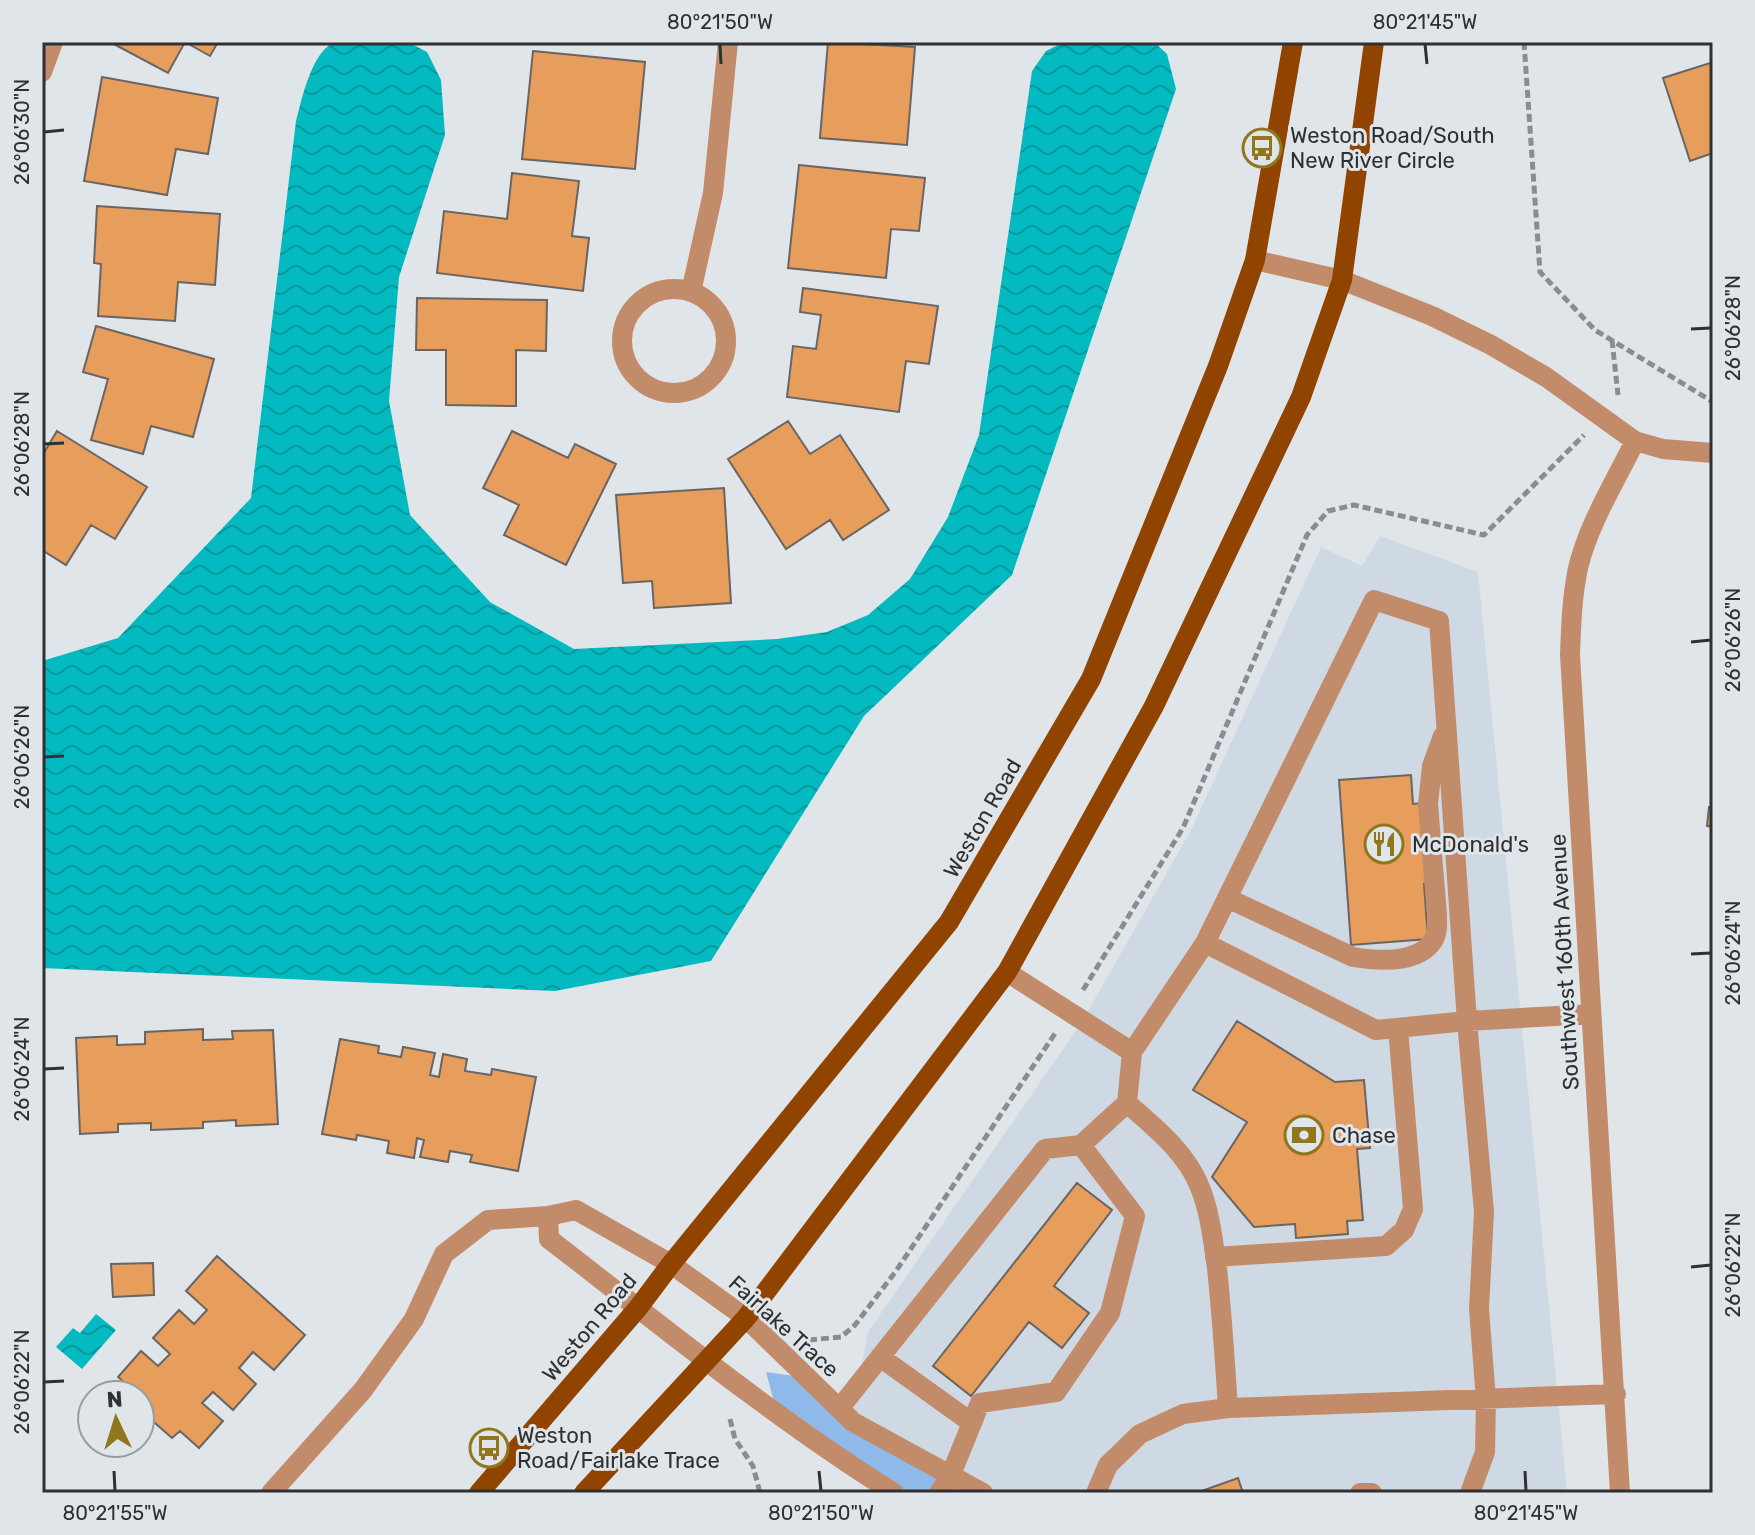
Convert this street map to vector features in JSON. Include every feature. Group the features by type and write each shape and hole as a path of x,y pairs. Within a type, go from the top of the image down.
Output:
{"main road":[{"name":"Weston Road","path":"479,1493 638,1308 949,922 1091,679 1218,366 1255,260 1293,42"},
{"path":"584,1493 746,1318 1007,972 1154,706 1301,397 1342,280 1374,42"}],"street":[{"path":"42,72 53,42"},
{"path":"691,292 713,193 728,42"},
{"path":"1255,260 1342,280 1432,316 1546,377 1635,441 1663,449 1713,453"},
{"path":"675,289 691,292 717,311 724,326 726,342 723,358 716,373 689,391 673,393 657,390 642,383 628,364 621,340 624,324 632,310 644,299 675,289"},
{"name":"Southwest 160th Avenue","path":"1620,1493 1570,655 1572,606 1579,565 1593,525 1635,441"},
{"path":"839,1409 1045,1149 1081,1145 1127,1103 1132,1052 1205,943 1374,600 1439,621 1467,1021 1484,1212 1479,1309 1486,1400 1485,1452 1470,1493"},
{"path":"1227,898 1353,957 1373,960 1405,957 1427,946 1436,932 1437,915 1429,783 1446,726"},
{"path":"1205,943 1376,1030 1591,1014"},
{"path":"1007,972 1132,1052"},
{"path":"1215,1257 1386,1246 1404,1230 1413,1209 1398,1028"},
{"path":"1127,1103 1172,1143 1199,1183 1210,1220 1215,1257 1223,1321 1228,1408"},
{"path":"945,1485 980,1403 1056,1392 1110,1313 1135,1216 1081,1145"},
{"name":"Fairlake Trace","path":"271,1493 363,1390 414,1319 444,1254 488,1220 548,1216 576,1210 671,1264 746,1318 853,1422 945,1485 983,1493"},
{"path":"548,1216 549,1239 706,1362 852,1467 894,1493"},
{"path":"880,1357 972,1423"},
{"path":"1096,1493 1108,1465 1140,1434 1183,1414 1228,1408 1616,1394"},
{"path":"1360,1493 1372,1493"}],"path":[{"path":"1524,42 1540,272 1595,330 1713,402"},
{"path":"804,1341 841,1337 855,1325 896,1271 1070,1012"},
{"path":"730,1419 735,1439 753,1466 760,1493"}],"shaded area":[{"path":"1380,536 1478,572 1567,1493 939,1493 839,1409 858,1385 868,1332 1083,1020 1191,830 1321,547 1362,566"},
{"path":"766,1372 808,1378 853,1422 983,1493 894,1493 777,1413"}],"water":[{"path":"336,42 408,42 427,52 441,80 445,135 399,277 389,401 410,515 490,602 574,649 777,639 827,632 868,615 910,579 948,517 979,435 1032,71 1046,51 1064,42 1154,42 1167,54 1176,89 1012,575 864,716 711,961 555,991 42,968 42,661 118,638 251,498 296,121 314,64 320,54"},
{"path":"96,1314 116,1330 82,1369 56,1347 73,1328 80,1333"}],"building":[{"path":"110,42 185,42 168,73"},
{"path":"185,42 218,42 210,56"},
{"path":"828,42 915,47 907,145 820,138"},
{"path":"533,51 645,62 635,169 522,159"},
{"path":"1713,62 1713,153 1690,161 1663,78"},
{"path":"102,77 218,98 208,154 176,149 167,195 84,181"},
{"path":"799,165 925,178 919,231 891,229 886,278 788,268"},
{"path":"512,173 579,181 572,236 589,238 583,291 437,273 444,211 507,219"},
{"path":"97,206 220,214 215,285 178,282 175,321 98,316 101,264 94,263"},
{"path":"803,288 938,306 929,364 906,361 899,412 787,397 793,346 816,349 821,315 800,312"},
{"path":"417,298 547,300 546,351 516,350 516,406 446,405 446,350 416,350"},
{"path":"96,326 214,359 193,437 151,426 143,454 91,440 108,379 83,372"},
{"path":"788,421 810,454 840,435 889,510 843,540 830,520 786,549 728,459"},
{"path":"57,431 147,487 115,539 91,525 66,565 42,550 42,456"},
{"path":"512,431 568,458 575,444 616,464 566,565 504,535 519,505 483,488"},
{"path":"724,488 731,603 654,608 652,581 623,583 616,495"},
{"name":"McDonald's","path":"1411,775 1413,804 1422,803 1428,939 1351,945 1339,780"},
{"path":"1709,807 1713,807 1713,827 1707,826"},
{"name":"Chase","path":"1237,1021 1335,1082 1364,1080 1370,1148 1357,1149 1363,1220 1347,1221 1348,1234 1296,1238 1295,1224 1254,1227 1212,1177 1247,1122 1193,1090"},
{"path":"203,1029 203,1040 233,1039 232,1031 273,1030 278,1124 236,1126 236,1120 203,1122 203,1128 151,1130 151,1123 118,1124 118,1132 80,1134 76,1038 117,1036 117,1045 145,1044 145,1032"},
{"path":"340,1039 379,1046 378,1053 401,1057 403,1047 435,1053 430,1075 439,1077 443,1054 467,1059 465,1071 491,1075 492,1069 536,1077 518,1171 470,1162 472,1155 450,1151 448,1162 420,1157 424,1140 417,1138 414,1158 387,1153 389,1141 357,1135 356,1140 322,1134"},
{"path":"1077,1183 1112,1210 1054,1286 1089,1313 1062,1348 1029,1322 971,1396 933,1366"},
{"path":"217,1256 305,1335 274,1370 253,1352 239,1368 256,1384 233,1410 213,1392 202,1403 223,1421 199,1448 180,1431 172,1438 156,1424 156,1379 118,1377 141,1351 158,1366 170,1354 153,1338 179,1310 194,1324 207,1310 186,1291"},
{"path":"153,1263 154,1295 113,1297 111,1264"},
{"path":"1238,1478 1243,1493 1196,1493"}],"place":[{"name":"Weston Road/South New River Circle","path":"1262,148"},
{"name":"McDonald's","path":"1384,844"},
{"name":"Chase","path":"1304,1135"},
{"name":"Weston Road/Fairlake Trace","path":"489,1448"}]}
